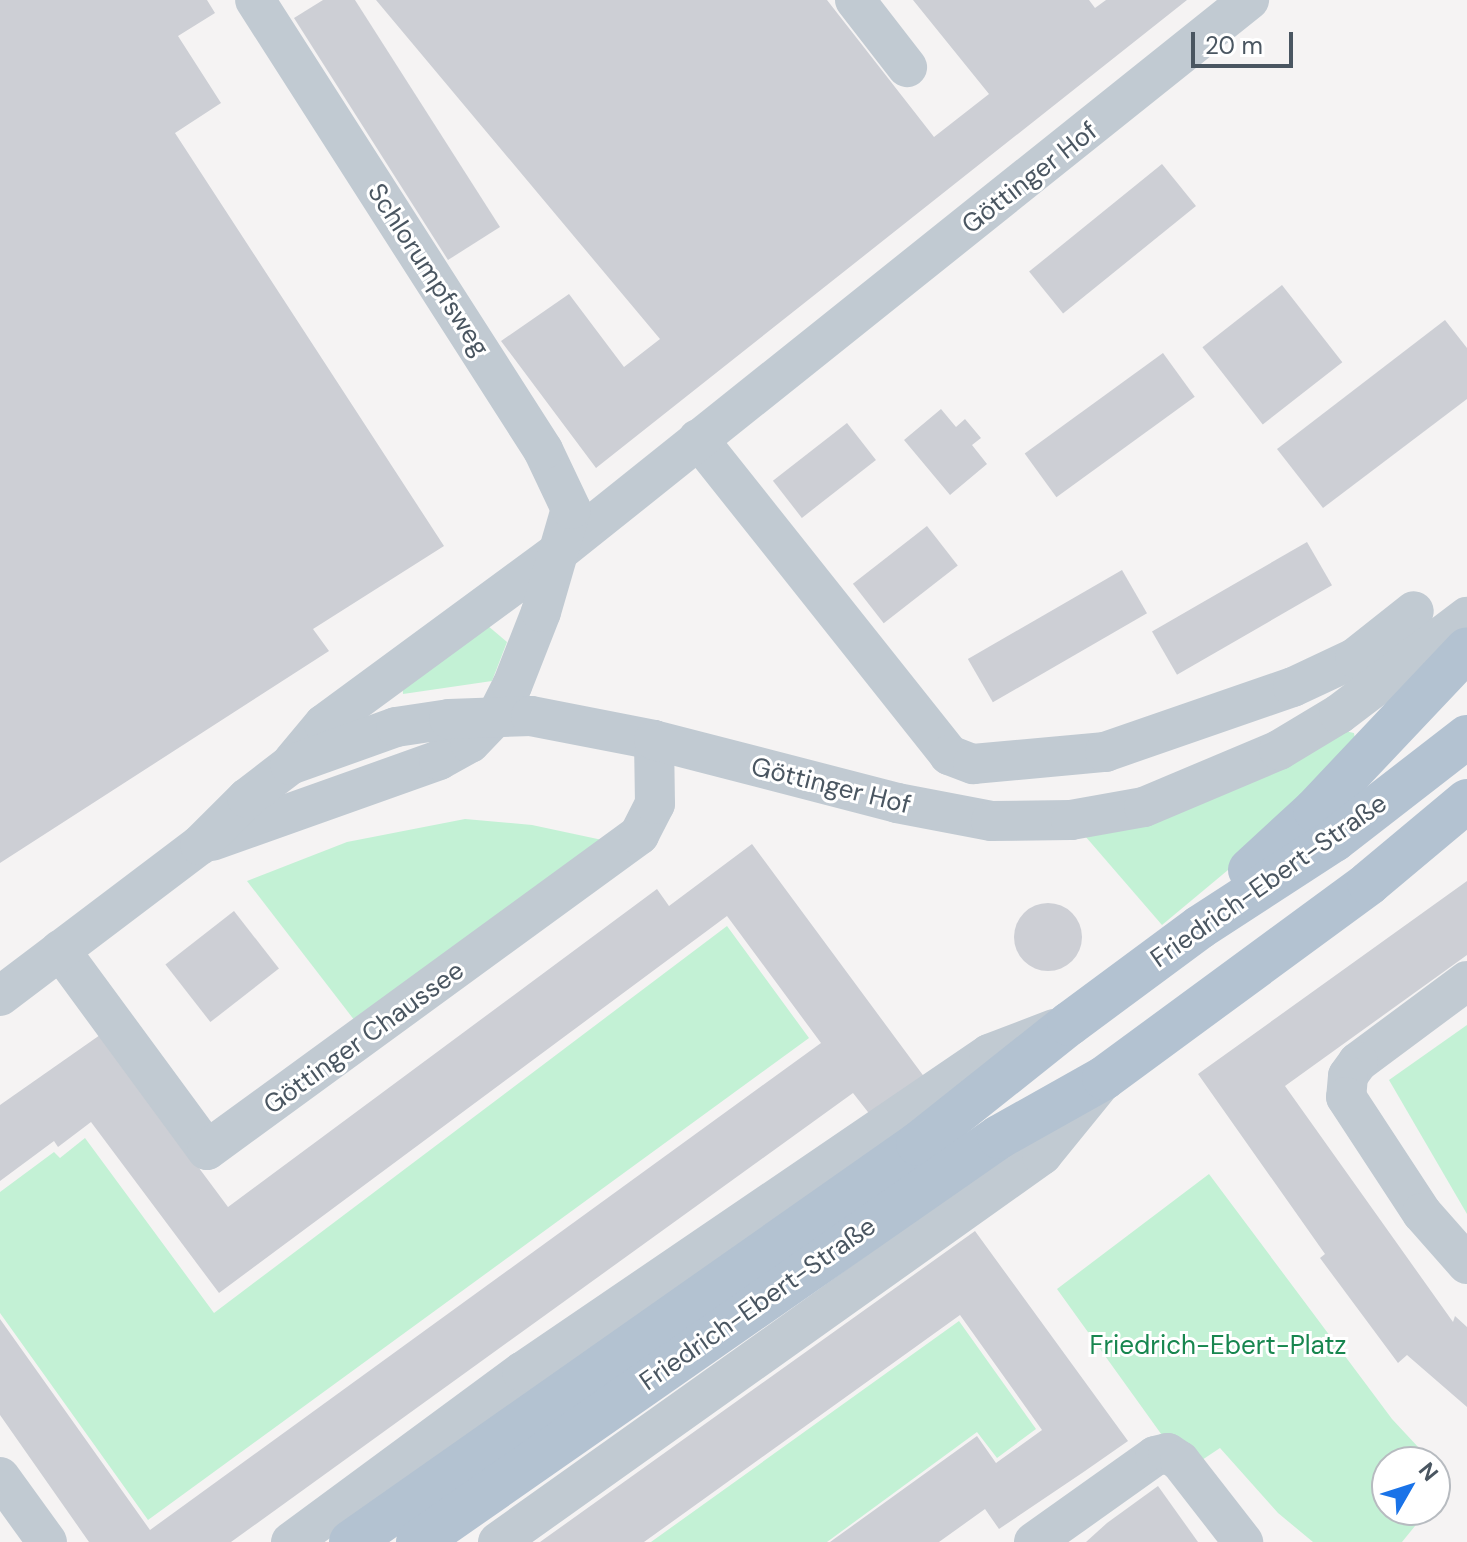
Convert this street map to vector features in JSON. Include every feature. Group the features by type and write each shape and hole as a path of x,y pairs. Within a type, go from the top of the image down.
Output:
{"main road":[{"path":"1200,927 1467,649"},
{"name":"Friedrich-Ebert-Straße","path":"351,1542 531,1389 918,1144 1069,1024 1200,927 1334,840 1467,737"},
{"name":"Friedrich-Ebert-Straße","path":"418,1542 999,1137 1104,1078 1369,883 1467,801"},
{"path":"1369,883 1467,827"}],"street":[{"path":"855,0 907,67"},
{"name":"Göttinger Hof","path":"1249,0 1135,95 561,550 497,715 654,740 897,803 991,821 1071,820 1144,807 1279,750 1339,714 1467,617"},
{"name":"Schlorumpfsweg","path":"260,2 543,450 571,509 561,550"},
{"path":"698,439 949,755 973,764 1105,752 1264,697 1355,658 1414,611"},
{"path":"3,987 60,950 200,845 247,798 290,765 344,709 561,550"},
{"path":"290,765 396,727 497,715"},
{"path":"200,845 439,760 470,743 497,715"},
{"name":"Göttinger Chaussee","path":"60,950 207,1150 639,835 655,804 654,740"},
{"path":"1467,981 1358,1062 1348,1076 1346,1097 1422,1213 1467,1264"},
{"name":"Friedrich-Ebert-Straße","path":"498,1542 1042,1155 1104,1078"},
{"name":"Friedrich-Ebert-Straße","path":"291,1542 531,1389"},
{"path":"1034,1542 1155,1456 1168,1453 1180,1461 1243,1542"},
{"path":"0,1477 47,1542"}],"green space":[{"path":"481,620 507,642 492,681 403,694 402,677"},
{"path":"1340,730 1354,733 1356,747 1234,865 1162,925 1079,829"},
{"path":"465,819 532,825 607,841 355,1021 247,881 347,842"},
{"path":"727,926 809,1038 148,1520 0,1313 0,1192 54,1152 60,1158 85,1138 214,1313"},
{"path":"1467,1025 1467,1214 1389,1080"},
{"name":"Friedrich-Ebert-Platz","path":"1209,1174 1392,1419 1417,1446 1371,1446 1371,1526 1415,1526 1402,1542 1313,1542 1278,1513 1220,1448 1187,1470 1057,1289"},
{"path":"959,1321 1036,1429 997,1458 977,1432 827,1542 651,1542"}],"building":[{"path":"0,0 207,0 215,13 178,36 221,103 175,133 444,546 313,629 329,651 0,863"},
{"path":"323,0 355,0 500,227 448,260 294,18"},
{"path":"376,0 827,0 934,137 989,94 913,0 1089,0 1095,8 1106,0 1187,0 596,468 501,341 569,294 624,367 660,339"},
{"path":"1162,164 1196,206 1063,314 1029,272"},
{"path":"1282,285 1342,362 1263,424 1202,347"},
{"path":"1445,320 1467,348 1467,399 1323,508 1277,449"},
{"path":"1163,353 1195,397 1056,497 1025,454"},
{"path":"941,409 956,427 965,419 981,438 972,445 987,464 950,495 904,440"},
{"path":"847,423 876,460 802,518 773,481"},
{"path":"927,526 958,565 884,623 853,584"},
{"path":"1307,542 1332,585 1177,675 1152,632"},
{"path":"1122,570 1147,613 993,702 968,659"},
{"path":"752,844 928,1082 875,1121 853,1093 231,1542 89,1542 0,1415 0,1319 150,1530 821,1043 727,916 219,1293 91,1122 58,1147 54,1141 0,1181 0,1105 100,1035 228,1207 657,889 669,906"},
{"path":"1467,881 1467,955 1285,1086 1453,1322 1455,1316 1467,1327 1467,1407 1407,1355 1398,1363 1320,1258 1325,1254 1198,1074"},
{"path":"1048,903 1072,913 1082,937 1072,961 1048,971 1024,961 1014,937 1024,913"},
{"path":"234,911 279,969 210,1022 165,965"},
{"path":"975,1231 1128,1441 999,1529 985,1509 939,1542 830,1542 977,1436 996,1463 1042,1430 960,1315 644,1542 540,1542"},
{"path":"1158,1486 1198,1542 1086,1542 1107,1523"}]}
